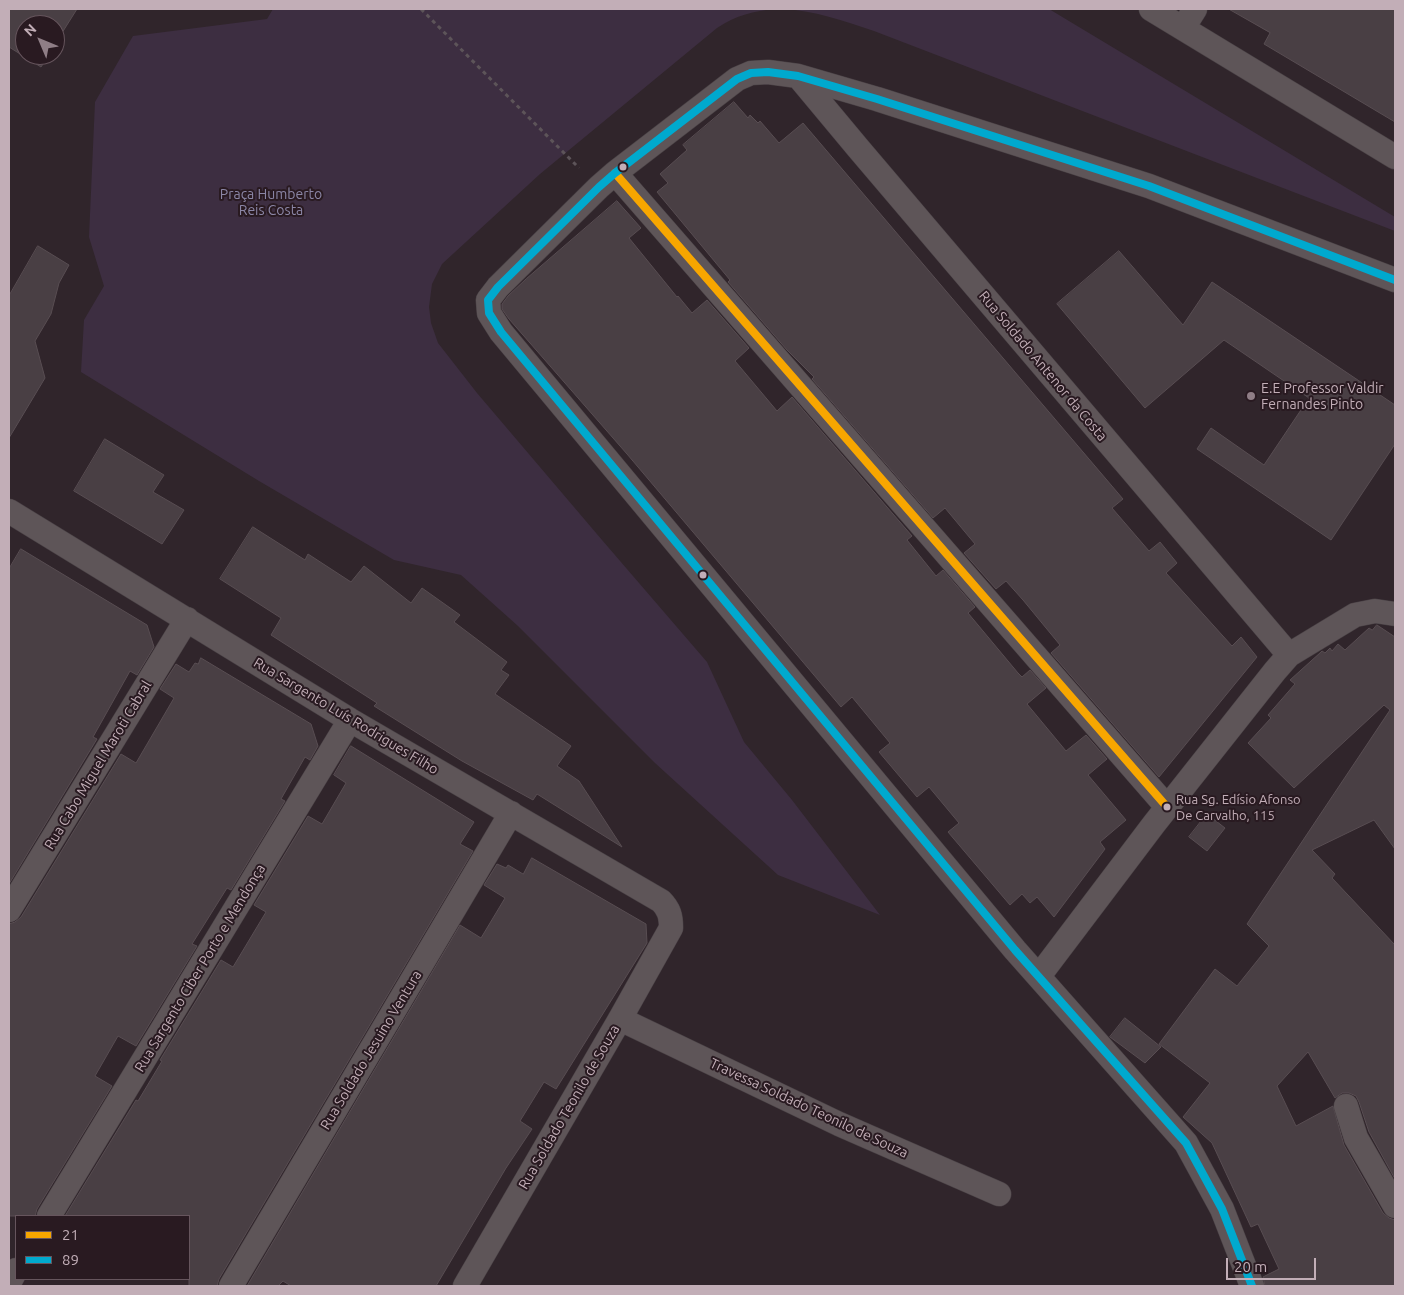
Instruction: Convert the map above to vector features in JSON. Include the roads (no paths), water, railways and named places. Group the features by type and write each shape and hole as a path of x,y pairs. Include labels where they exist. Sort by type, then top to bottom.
{"street":[{"path":"1151,9 1189,18 1395,157"},
{"path":"1252,1286 1222,1209 1186,1143 1009,942 502,332 489,313 488,300 498,287 607,180 737,80 751,73 768,72 798,76 878,99 1149,186 1395,280"},
{"name":"Rua Soldado Antenor da Costa","path":"798,76 1289,654"},
{"path":"607,180 1167,807"},
{"name":"Rua Sargento Luís Rodrigues Filho","path":"12,521 187,619 350,720 661,901 671,917 671,928"},
{"path":"1039,976 1167,807 1289,654 1355,615 1375,611 1395,614"},
{"name":"Rua Cabo Miguel Maroti Cabral","path":"9,910 187,619"},
{"name":"Rua Sargento Ciber Porto e Mendonça","path":"50,1215 350,720"},
{"name":"Rua Soldado Jesuino Ventura","path":"231,1286 511,813"},
{"name":"Rua Soldado Teonilo de Souza","path":"464,1286 620,1020 671,928"},
{"name":"Travessa Soldado Teonilo de Souza","path":"620,1020 840,1124 999,1194"},
{"path":"1346,1106 1356,1138 1395,1206"},
{"path":"9,1283 15,1272"}],"place":[{"name":"E.E Professor Valdir Fernandes Pinto","path":"1251,396"},
{"name":"Rua Sg. Edísio Afonso De Carvalho, 115","path":"1167,807"}],"park label":[{"name":"Praça Humberto Reis Costa","path":"271,202"}]}
